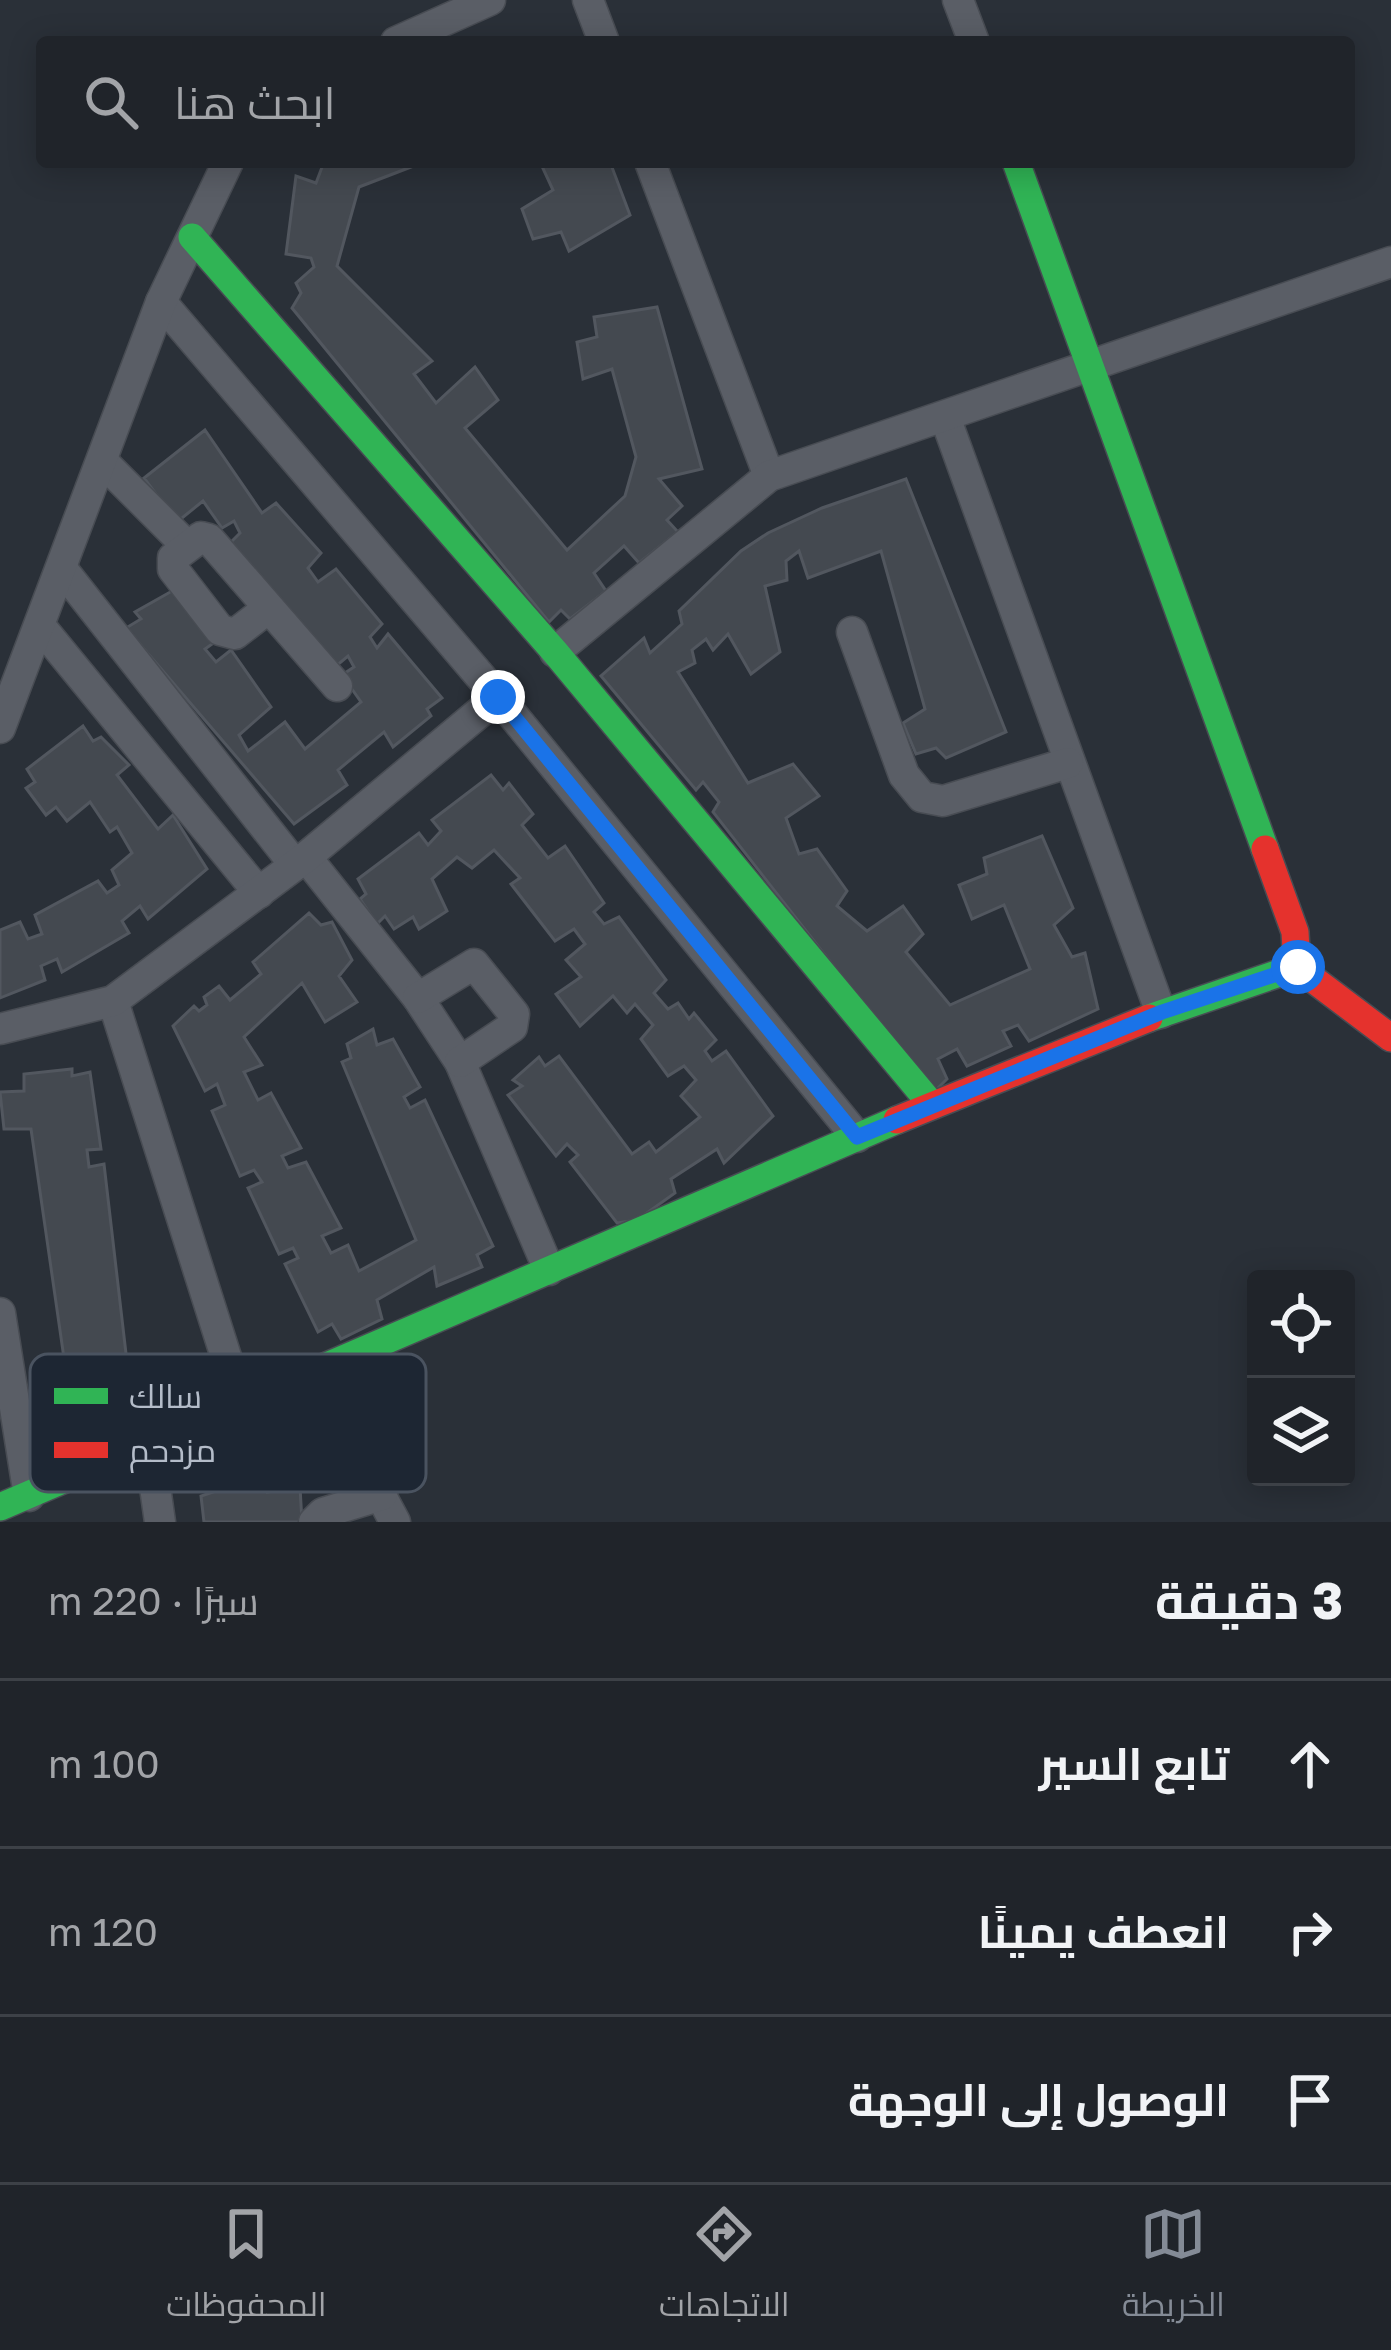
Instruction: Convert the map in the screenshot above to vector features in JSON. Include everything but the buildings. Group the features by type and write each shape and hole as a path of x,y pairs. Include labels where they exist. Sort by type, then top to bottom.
{"street":[{"path":"409,36 490,0"},
{"path":"588,0 602,36"},
{"path":"958,0 972,36"},
{"path":"0,728 161,302 225,168"},
{"path":"652,168 769,476"},
{"path":"1018,168 1294,932 1298,967 1391,1037"},
{"path":"192,237 555,652 932,1105"},
{"path":"555,652 769,476 1391,262"},
{"path":"161,302 498,697 857,1137"},
{"path":"945,417 1067,763 1162,1012"},
{"path":"102,461 187,546"},
{"path":"266,610 235,634 220,630 173,569 173,558 201,537 209,539 266,610 338,686"},
{"path":"62,569 418,998 460,1062 549,1270"},
{"path":"40,626 259,893"},
{"path":"852,632 904,775 922,797 943,801 1067,763"},
{"path":"0,1029 112,1001 301,861 498,697"},
{"path":"418,998 474,964 514,1014 512,1027 460,1062"},
{"path":"352,1354 932,1105 1162,1012 1298,967"},
{"path":"112,1001 225,1354"},
{"path":"0,1313 15,1501"},
{"path":"155,1492 160,1522"},
{"path":"314,1522 323,1513 388,1508"}],"traffic: fast":[{"path":"1018,168 1265,849"},
{"path":"192,237 555,652 932,1105"},
{"path":"1149,1018 1297,967"},
{"path":"355,1354 897,1120"},
{"path":"0,1507 35,1492"}],"traffic: jam":[{"path":"1265,849 1295,932 1297,967 1391,1038"},
{"path":"897,1120 1149,1018"}],"route":[{"path":"498,697 857,1137 1162,1012 1298,967"}]}
